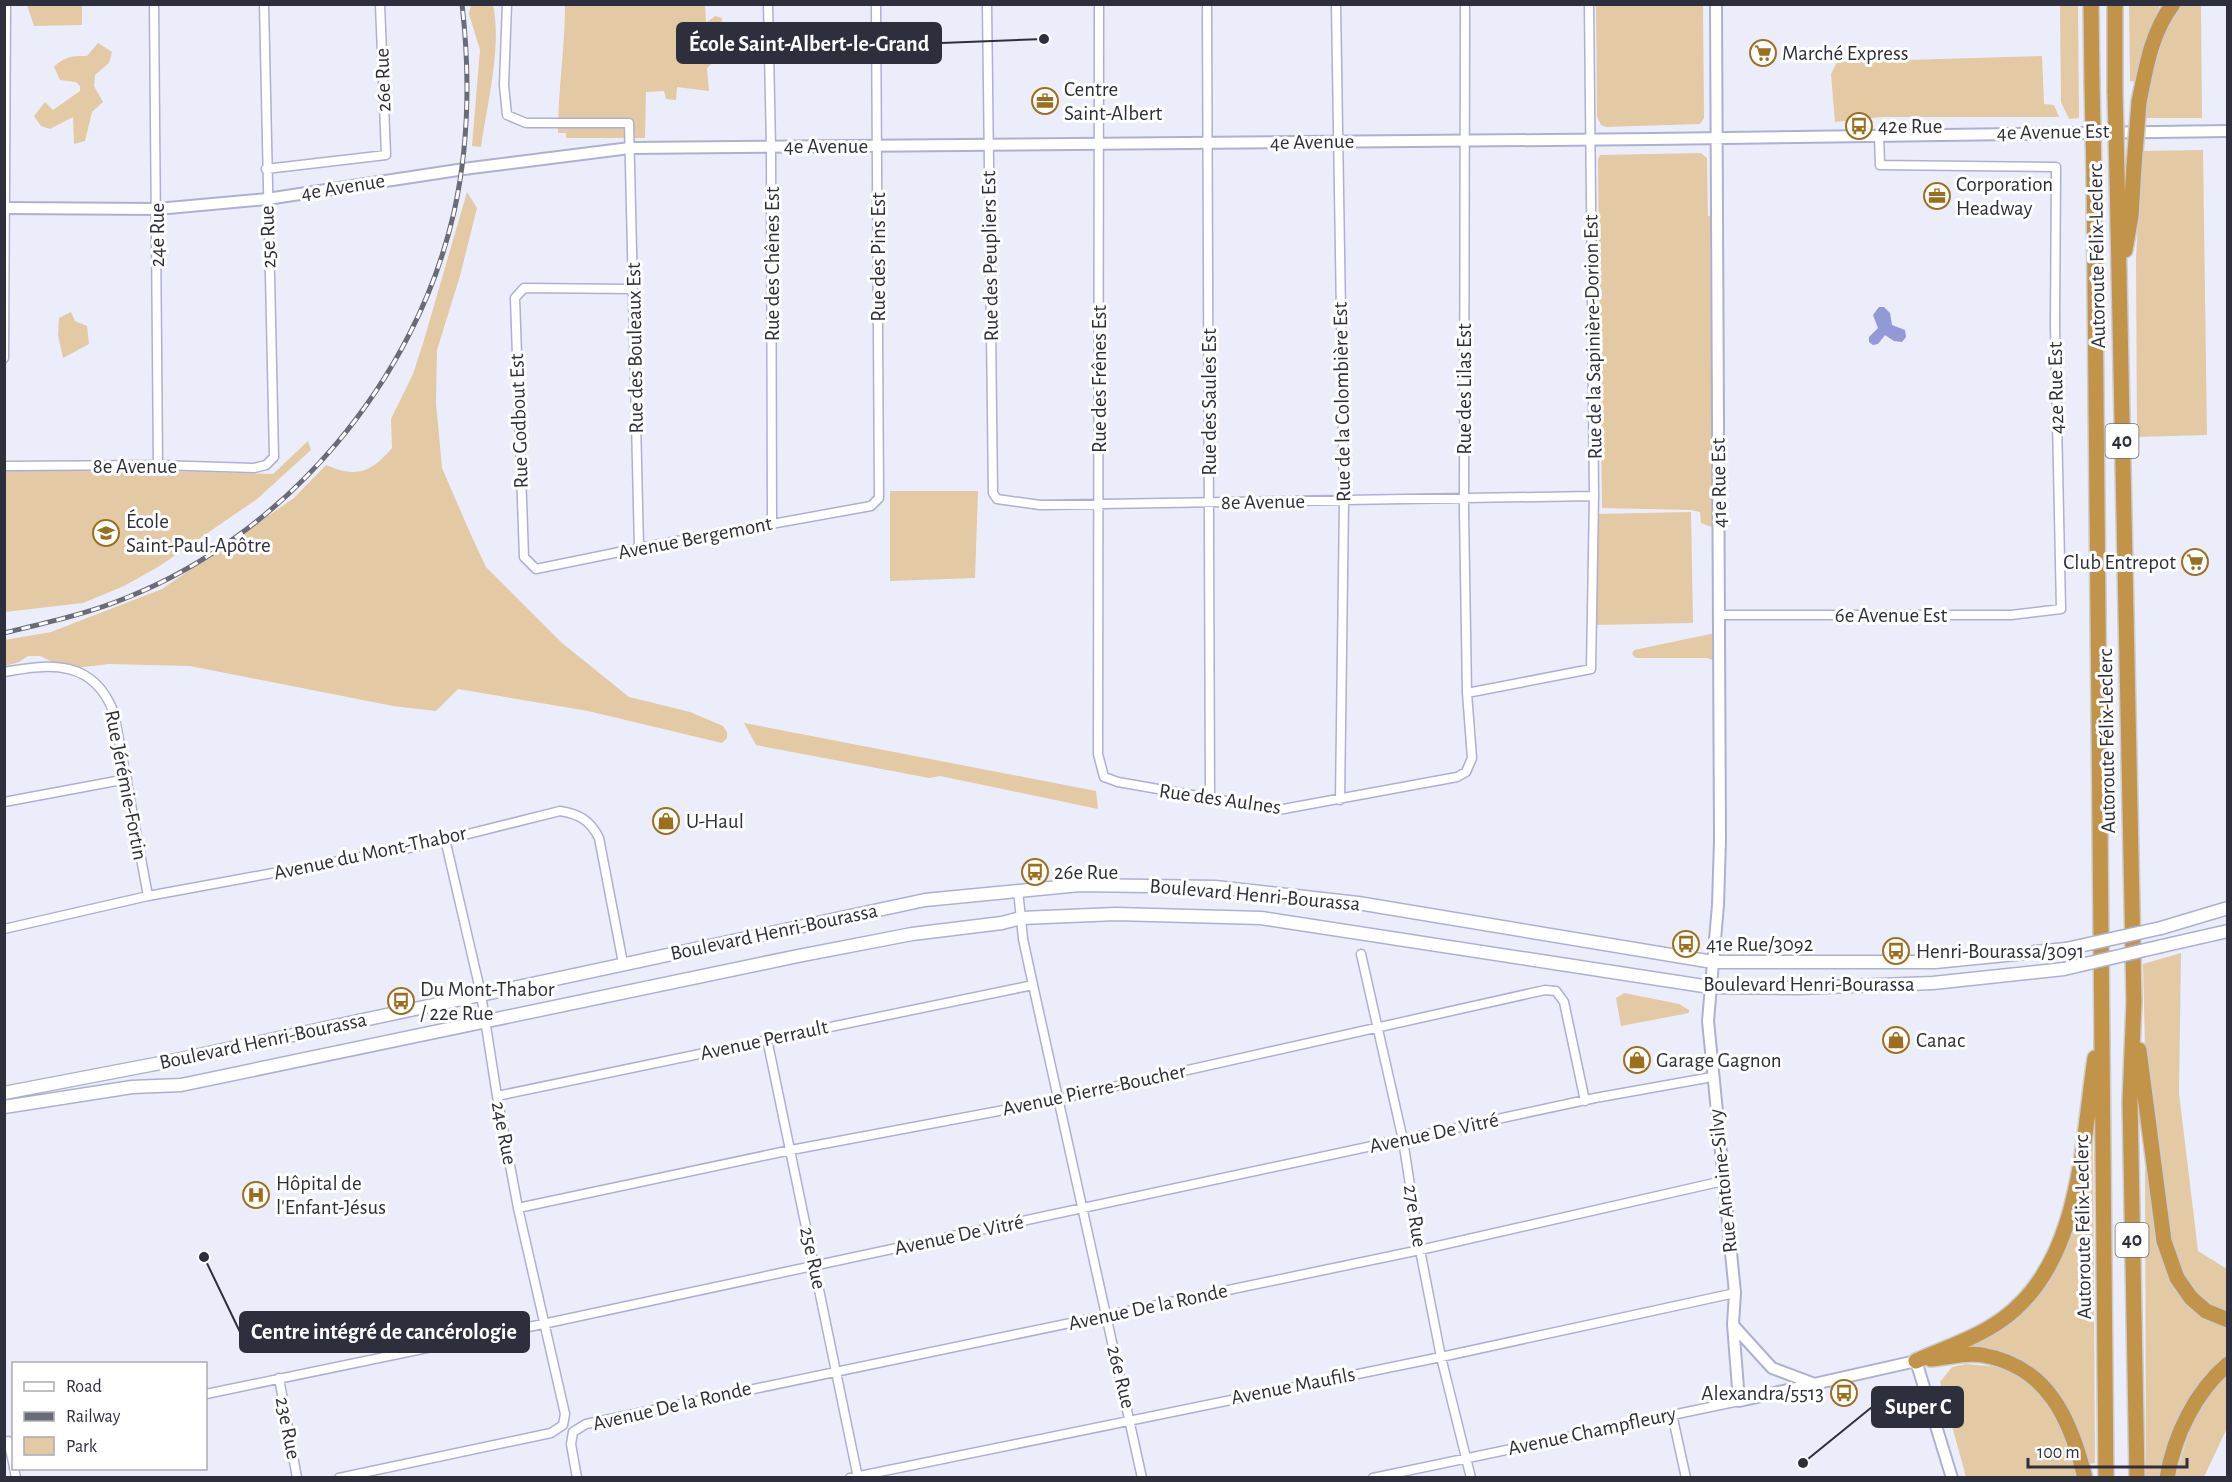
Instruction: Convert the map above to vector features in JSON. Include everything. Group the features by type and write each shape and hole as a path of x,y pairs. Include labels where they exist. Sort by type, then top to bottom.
{"highway":[{"name":"Autoroute Félix-Leclerc","path":"2091,4 2106,1478"},
{"name":"Autoroute Félix-Leclerc","path":"2115,4 2116,175 2134,1002 2130,1101 2138,1478"},
{"path":"2119,282 2131,216 2139,102 2148,54 2165,15 2173,4"},
{"path":"2134,1002 2163,1241 2177,1278 2191,1299 2206,1311 2228,1320"},
{"path":"1916,1361 1973,1336 2002,1320 2020,1306 2053,1258 2065,1232 2073,1200 2102,1013"},
{"path":"1916,1361 1980,1354 2007,1362 2032,1377 2053,1396 2069,1422 2085,1478"},
{"path":"2167,1478 2182,1426 2201,1394 2228,1364"}],"main road":[{"name":"Boulevard Henri-Bourassa","path":"4,1093 176,1060 926,900 1018,890 1113,884 1270,891 1358,903 1713,962 1935,962 2066,949 2161,928 2228,908"},
{"name":"Boulevard Henri-Bourassa","path":"4,1107 132,1087 181,1085 798,956 912,934 1022,918 1126,914 1261,918 1710,987 1798,988 1933,983 2064,969 2228,931"}],"street":[{"path":"4,358 6,4"},
{"name":"24e Rue","path":"154,4 158,465"},
{"name":"25e Rue","path":"264,4 274,445 274,457 266,465"},
{"name":"26e Rue","path":"380,4 386,155"},
{"name":"Rue des Bouleaux Est","path":"507,4 504,86 507,115 526,123 629,123 639,548"},
{"name":"Rue des Chênes Est","path":"768,4 771,147 772,523"},
{"name":"Rue des Pins Est","path":"871,506 879,498 876,4"},
{"name":"Rue des Peupliers Est","path":"987,4 993,493 1004,502"},
{"name":"Rue des Frênes Est","path":"1098,754 1099,4"},
{"name":"Rue des Saules Est","path":"1207,4 1210,800"},
{"name":"Rue de la Colombière Est","path":"1336,4 1344,501 1340,800"},
{"name":"Rue des Lilas Est","path":"1465,4 1464,499 1467,693 1473,758 1466,772"},
{"name":"Rue de la Sapinière-Dorion Est","path":"1467,693 1591,669 1594,496 1589,4"},
{"name":"41e Rue Est","path":"1713,962 1720,840 1716,4"},
{"name":"4e Avenue Est","path":"1652,139 2228,131"},
{"name":"4e Avenue Est","path":"1879,135 1880,165 2056,167"},
{"name":"4e Avenue","path":"6,208 157,209 267,199 478,167 630,148 1652,139"},
{"name":"4e Avenue","path":"266,169 386,155"},
{"name":"42e Rue Est","path":"2056,167 2055,325 2061,609"},
{"name":"Rue Godbout Est","path":"524,557 515,298 524,288 633,289"},
{"name":"8e Avenue","path":"4,466 158,465 254,468 266,465"},
{"name":"8e Avenue","path":"1004,502 1040,506 1594,496"},
{"name":"Avenue Bergemont","path":"524,557 536,569 871,506"},
{"name":"6e Avenue Est","path":"1720,615 2012,615 2061,609"},
{"name":"Rue Jérémie-Fortin","path":"4,672 43,665 82,672 93,679 108,696 114,713 148,896"},
{"name":"Rue des Aulnes","path":"1098,754 1104,777 1120,783 1278,810 1457,777 1466,772"},
{"path":"4,802 126,779"},
{"name":"Avenue du Mont-Thabor","path":"4,929 148,896 420,846 560,811 583,817 593,827 599,838 623,963"},
{"name":"24e Rue","path":"445,839 481,994 518,1208 565,1414 563,1425"},
{"name":"26e Rue","path":"1018,890 1033,985 1131,1419 1142,1478"},
{"name":"27e Rue","path":"1361,954 1403,1140 1420,1250 1441,1356 1471,1478"},
{"name":"Rue Antoine-Silvy","path":"1713,962 1708,1021 1735,1293 1733,1324 1740,1401"},
{"name":"Avenue Perrault","path":"497,1096 1033,985"},
{"name":"Avenue Pierre-Boucher","path":"518,1208 791,1150 1058,1099 1545,990 1556,991 1564,1002 1585,1101"},
{"name":"25e Rue","path":"767,1039 813,1266 837,1370 855,1477"},
{"name":"Avenue De Vitré","path":"207,1394 1585,1101 1712,1077"},
{"name":"Avenue De la Ronde","path":"577,1478 571,1444 573,1432 586,1424 1420,1250 1723,1181"},
{"name":"Avenue Maufils","path":"855,1477 1735,1293"},
{"path":"1733,1324 1772,1368 1812,1383"},
{"path":"1916,1361 1952,1478"},
{"name":"Avenue Champfleury","path":"1373,1478 1740,1401 1916,1361"},
{"name":"23e Rue","path":"279,1378 297,1478"},
{"path":"1672,1414 1686,1478"},
{"name":"Avenue De la Ronde","path":"339,1478 551,1432 563,1425"},
{"path":"9,1441 12,1457"}],"green space":[{"path":"27,5 82,5 82,25 34,26"},
{"path":"471,5 493,5 495,21 493,76 481,147 472,146 480,50 469,14"},
{"path":"565,5 705,5 706,23 715,16 722,18 719,57 707,68 709,91 677,87 676,100 666,99 664,91 646,92 645,138 566,138 566,133 558,133"},
{"path":"1596,5 1703,5 1704,118 1700,124 1606,127 1601,125 1597,116"},
{"path":"2060,5 2078,5 2079,118 2069,119 2061,102"},
{"path":"2129,5 2160,5 2149,34 2137,82 2130,81"},
{"path":"2178,5 2201,5 2202,118 2144,118 2156,54"},
{"path":"98,43 112,52 109,63 95,75 94,86 103,102 92,112 85,141 74,144 73,117 50,129 41,126 34,116 45,102 53,110 80,91 80,86 76,82 60,80 54,67 69,57 87,56"},
{"path":"2042,56 2044,104 2054,105 2059,117 1882,117 1835,122 1831,74 1837,62"},
{"path":"2203,150 2207,435 2137,437 2136,260 2141,151"},
{"path":"1701,153 1707,158 1708,216 1710,216 1714,528 1701,523 1700,512 1691,510 1602,508 1598,159 1600,155"},
{"path":"467,192 477,208 460,276 437,350 436,403 442,468 486,567 562,643 629,697 690,712 723,726 727,732 727,738 722,743 588,711 458,689 436,711 393,706 190,666 109,664 67,669 40,656 28,656 19,662 5,666 5,640 51,632 162,589 294,498 326,465 346,471 362,471 377,463 392,448 391,419 413,374"},
{"path":"71,312 75,321 87,326 89,344 63,358 58,335 59,318"},
{"name":"École Saint-Paul-Apôtre","path":"308,441 311,450 257,499 158,567 124,586 83,603 5,612 5,466 273,474"},
{"path":"890,491 978,491 975,578 890,581"},
{"path":"1691,512 1693,623 1592,625 1594,514"},
{"path":"1715,633 1715,661 1707,658 1636,658 1632,654 1634,650"},
{"path":"744,723 1096,791 1098,809 940,776 929,778 756,745"},
{"path":"2181,953 2179,1093 2198,1251 2227,1269 2227,1316 2196,1297 2172,1257 2146,1085 2143,964"},
{"path":"1624,993 1679,1004 1689,1010 1689,1013 1621,1026 1616,998"},
{"path":"2086,1135 2093,1135 2095,1463 2089,1464 2029,1369 1950,1354 2049,1278"},
{"path":"2150,1168 2169,1273 2227,1327 2227,1357 2162,1477 2146,1477 2145,1169"},
{"path":"1966,1364 2000,1367 2019,1375 2053,1403 2082,1477 1966,1477 1940,1382 1952,1367"},
{"path":"2227,1373 2227,1428 2204,1477 2176,1478 2194,1421"}],"water":[{"path":"1879,307 1884,307 1890,313 1892,325 1905,330 1906,337 1902,342 1894,341 1885,335 1878,344 1873,345 1869,342 1869,337 1878,328 1873,315"}],"railway":[{"path":"4,633 111,604 185,570 240,534 291,492 336,444 376,391 409,334 436,274 454,212 463,161 467,108 462,4"}],"place":[{"name":"École Saint-Albert-le-Grand","path":"1044,39"},
{"name":"Marché Express","path":"1763,53"},
{"name":"Centre Saint-Albert","path":"1045,101"},
{"name":"42e Rue","path":"1859,126"},
{"name":"Corporation Headway","path":"1937,196"},
{"name":"École Saint-Paul-Apôtre","path":"106,533"},
{"name":"Club Entrepot","path":"2195,562"},
{"name":"U-Haul","path":"666,821"},
{"name":"26e Rue","path":"1035,872"},
{"name":"41e Rue/3092","path":"1686,944"},
{"name":"Henri-Bourassa/3091","path":"1896,951"},
{"name":"Du Mont-Thabor / 22e Rue","path":"401,1001"},
{"name":"Canac","path":"1896,1040"},
{"name":"Garage Gagnon","path":"1637,1060"},
{"name":"Hôpital de l'Enfant-Jésus","path":"256,1195"},
{"name":"Centre intégré de cancérologie","path":"204,1257"},
{"name":"Alexandra/5513","path":"1844,1393"},
{"name":"Super C","path":"1803,1463"}]}
